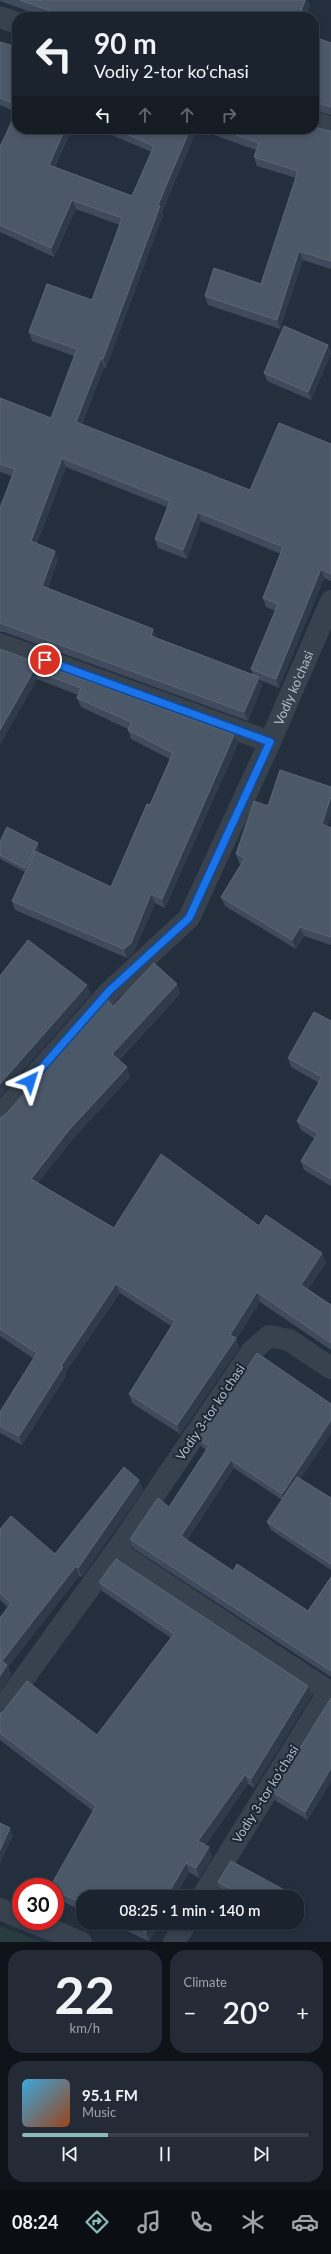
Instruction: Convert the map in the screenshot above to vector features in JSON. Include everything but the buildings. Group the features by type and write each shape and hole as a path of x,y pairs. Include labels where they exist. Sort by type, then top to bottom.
{"street":[{"path":"0,17 12,21"},
{"path":"319,124 331,128"},
{"name":"Vodiy ko'chasi","path":"0,1115 110,990 189,918 270,742 331,601"},
{"path":"0,644 270,742"},
{"name":"Vodiy 3-tor koʼchasi","path":"0,1711 116,1551 252,1351 269,1336 289,1340 331,1368"},
{"name":"Vodiy 3-tor koʼchasi","path":"116,1551 330,1692 206,1890"},
{"path":"0,1909 12,1914"},
{"path":"52,1930 82,1942"},
{"path":"174,1942 182,1930"}],"green space":[{"path":"0,1926 43,1942 0,1942"}],"route":[{"path":"30,1081 110,990 189,918 270,742 45,660"}]}
